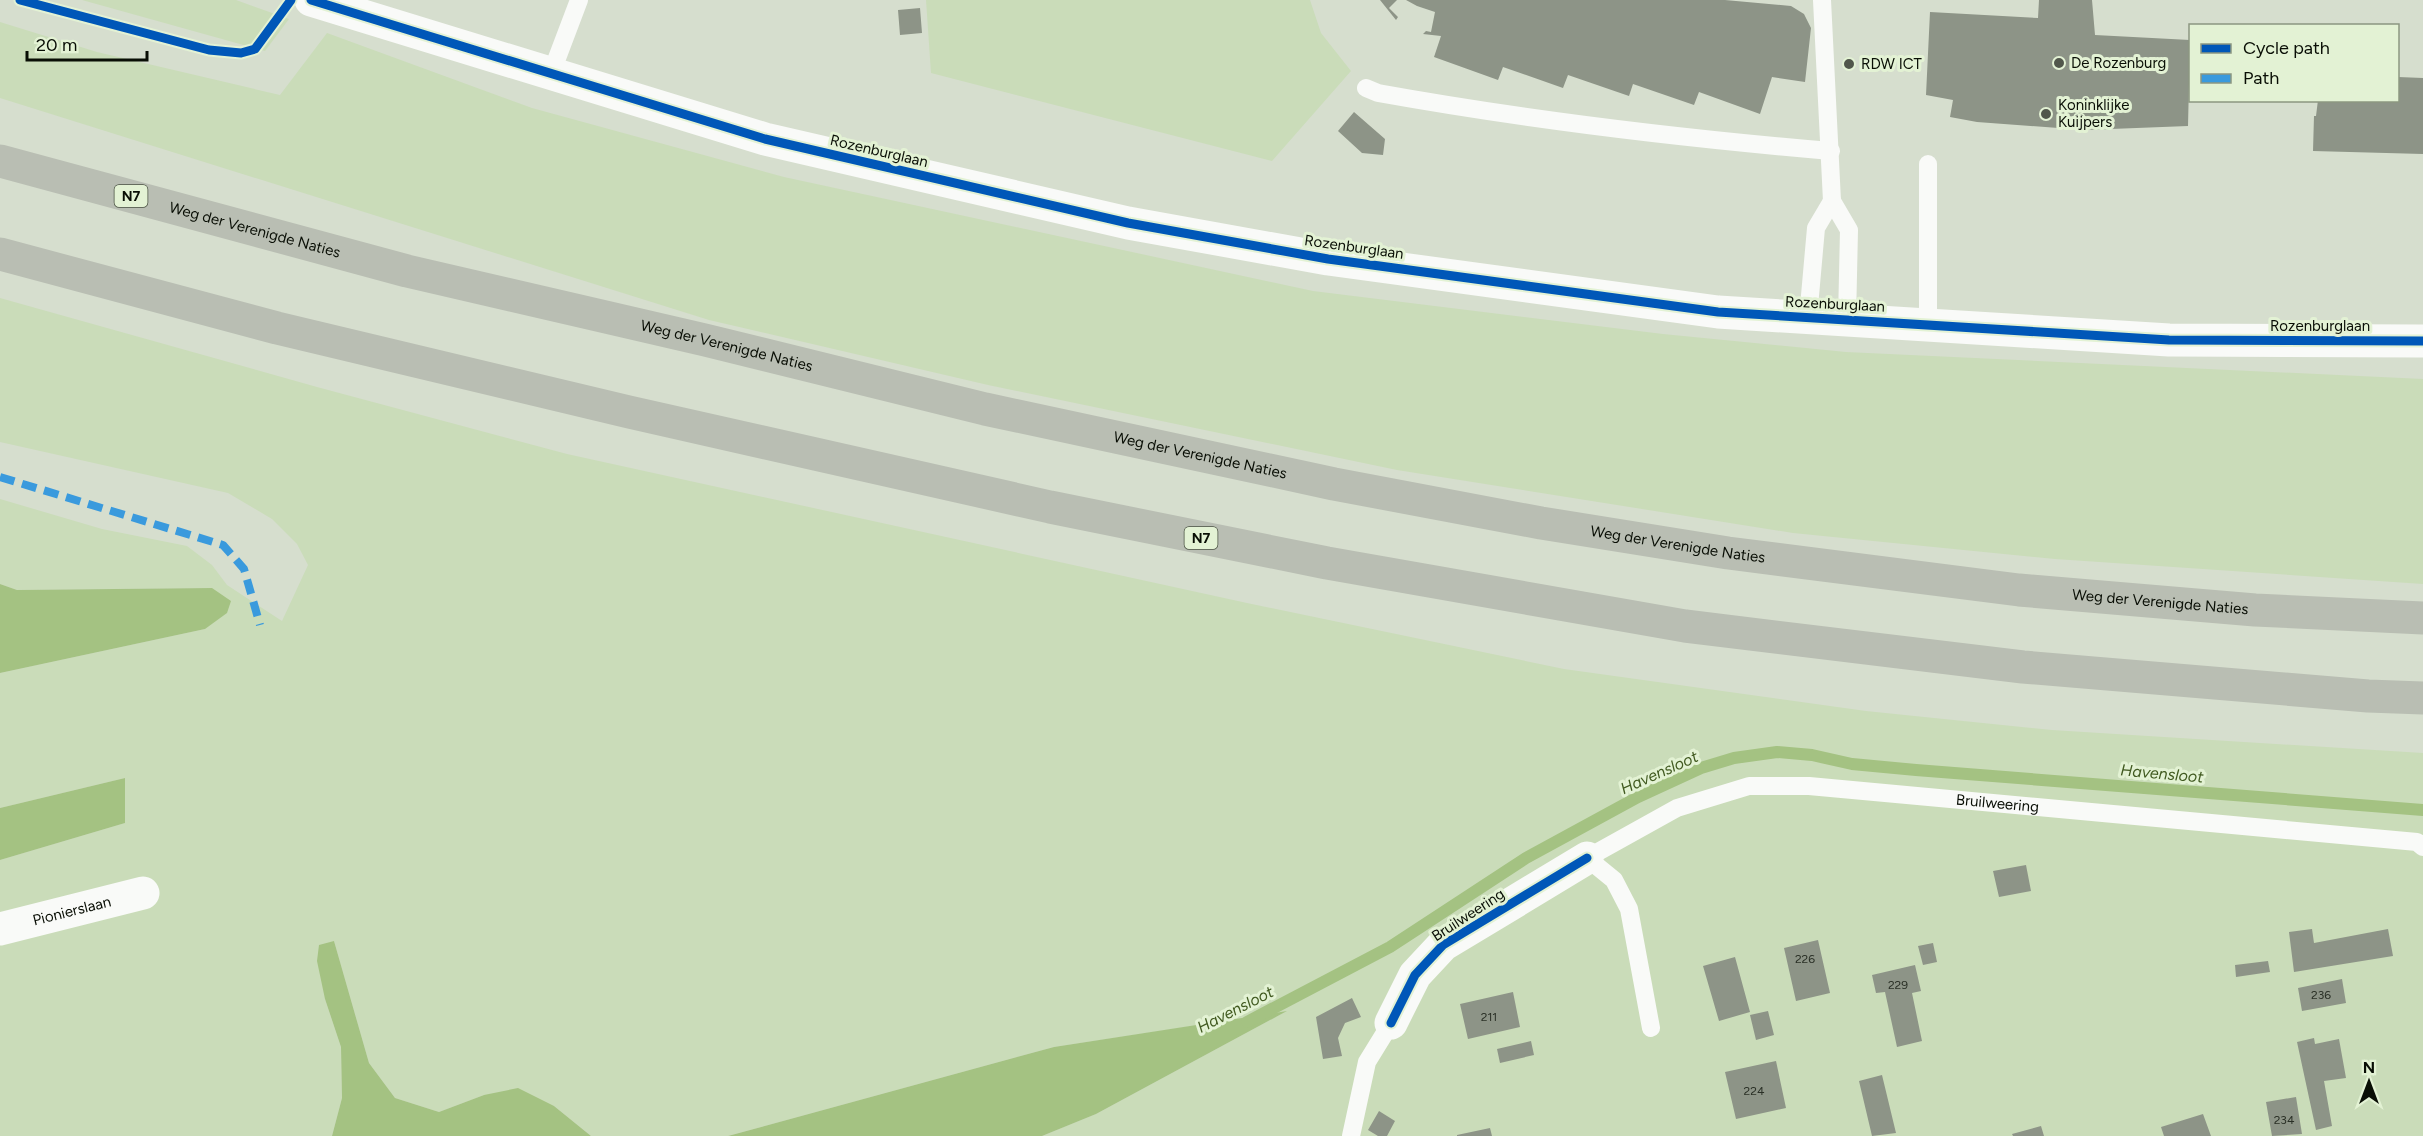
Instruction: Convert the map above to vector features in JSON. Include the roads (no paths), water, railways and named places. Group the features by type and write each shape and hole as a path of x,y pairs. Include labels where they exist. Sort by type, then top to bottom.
{"highway":[{"name":"Weg der Verenigde Naties","path":"0,161 407,271 705,340 985,409 1334,483 1530,521 1728,553 2019,590 2255,610 2423,618"},
{"name":"N7","path":"0,254 278,328 641,414 1050,507 1327,563 1685,626 2023,666 2368,696 2423,698"}],"street":[{"name":"Rozenburglaan","path":"311,0 765,140 1128,223 1352,262 1718,312 2169,340 2423,341"},
{"name":"Bruilweering","path":"1391,1023 1415,975 1443,945 1587,858"},
{"name":"Pionierslaan","path":"0,928 143,893"}],"lane":[{"path":"551,74 579,0"},
{"path":"1822,0 1832,201 1849,230 1847,320"},
{"path":"1366,88 1378,93 1490,113 1691,139 1831,151"},
{"path":"1928,164 1928,325"},
{"path":"1808,318 1816,228 1832,201"},
{"name":"Bruilweering","path":"1587,858 1677,808 1749,786 1821,787 2417,842 2423,847"},
{"path":"1587,858 1614,880 1629,909 1651,1028"},
{"name":"Bruilweering","path":"1351,1136 1367,1062 1391,1023"}],"waterway":[{"name":"Havensloot","path":"1247,1022 1390,947 1526,858 1638,797 1701,768 1734,758 1777,752 1812,755 1852,764 1916,770 2423,810"}],"place":[{"name":"De Rozenburg","path":"2059,63"},
{"name":"RDW ICT","path":"1849,64"},
{"name":"Koninklijke Kuijpers","path":"2046,114"}]}
